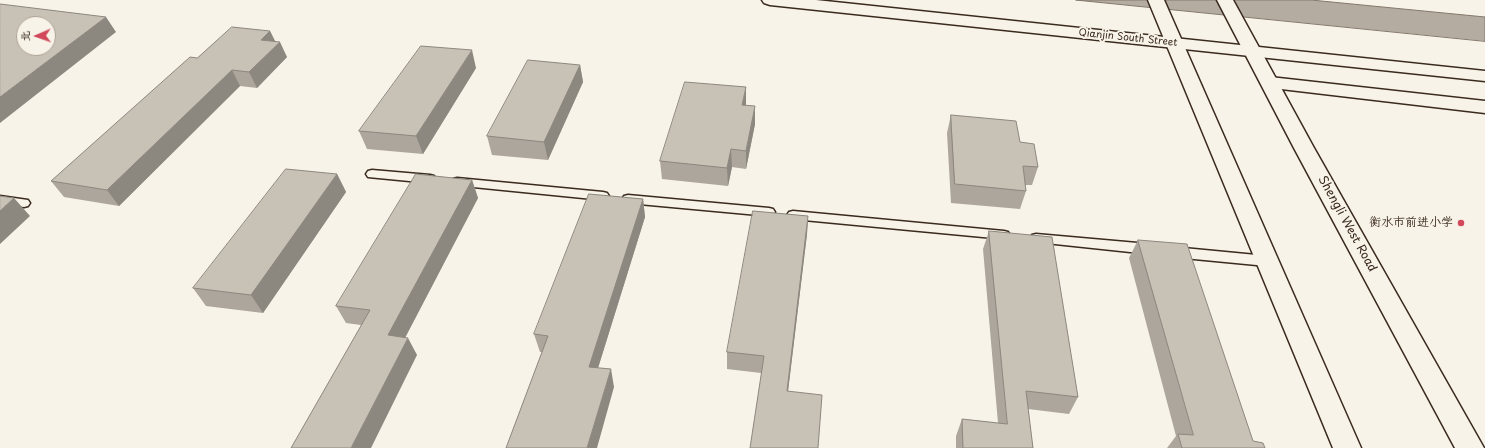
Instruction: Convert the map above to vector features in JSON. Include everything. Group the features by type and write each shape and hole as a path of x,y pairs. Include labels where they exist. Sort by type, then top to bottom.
{"main road":[{"name":"Qianjin South Street","path":"770,0 1170,34 1253,51 1485,76"},
{"path":"1156,0 1347,448"},
{"name":"Shengli West Road","path":"1225,0 1240,30 1253,51 1470,448"},
{"path":"1270,83 1485,107"}],"lane":[{"path":"372,174 1267,261"},
{"path":"0,200 24,203"}],"shaded area":[{"path":"1076,0 1311,0 1485,17 1485,41"}],"building":[{"path":"0,4 106,17 56,55 56,16 16,16 16,56 54,56 0,97"},
{"path":"232,27 270,31 261,40 280,42 249,72 232,70 107,190 51,181 190,57 197,58"},
{"path":"421,46 472,50 416,136 359,131"},
{"path":"528,60 580,65 544,142 487,136"},
{"path":"685,82 746,87 742,105 755,106 746,151 731,149 727,168 660,161"},
{"path":"951,115 1016,121 1020,142 1034,144 1038,167 1023,166 1026,191 955,184"},
{"path":"286,169 337,174 251,295 193,288"},
{"path":"416,174 472,180 388,335 408,338 351,448 291,448 370,310 336,306"},
{"path":"589,194 643,199 589,367 611,369 587,448 506,448 548,336 534,334"},
{"path":"0,196 14,198 0,211"},
{"path":"753,211 808,216 787,391 822,395 818,448 750,448 764,356 727,352"},
{"path":"989,231 1052,237 1078,397 1026,391 1033,448 963,448 962,419 1007,424"},
{"path":"1138,240 1187,244 1253,441 1263,443 1265,448 1182,448 1178,434 1193,435"}],"place":[{"name":"衡水市前进小学","path":"1461,223"}]}
